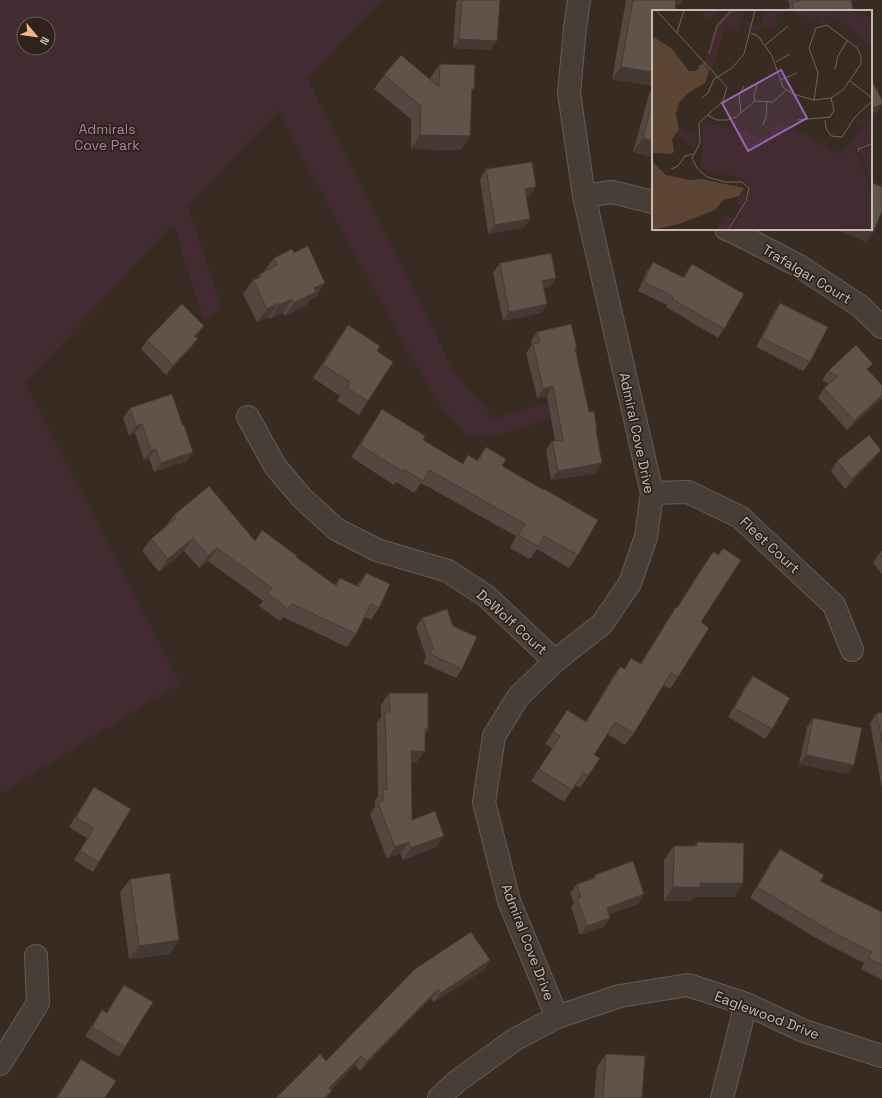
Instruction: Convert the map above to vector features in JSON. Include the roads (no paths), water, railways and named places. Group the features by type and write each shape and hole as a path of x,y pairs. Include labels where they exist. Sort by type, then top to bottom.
{"street":[{"name":"Admiral Cove Drive","path":"557,1017 509,901 484,802 494,736 518,697 555,661 602,624 630,583 646,537 652,493 584,196 569,93 579,0"},
{"path":"584,196 612,192 652,202"},
{"name":"Trafalgar Court","path":"728,230 799,266 860,306 882,327"},
{"name":"DeWolf Court","path":"248,417 275,466 302,498 336,529 377,550 448,571 486,596 555,661"},
{"name":"Fleet Court","path":"652,493 688,492 740,517 834,605 852,650"},
{"path":"0,1064 38,1003 36,956"},
{"name":"Eaglewood Drive","path":"439,1098 456,1082 514,1040 557,1017 620,996 688,985 746,1004 804,1031 882,1056"},
{"path":"722,1098 746,1004"}],"park label":[{"name":"Admirals Cove Park","path":"107,138"}]}
